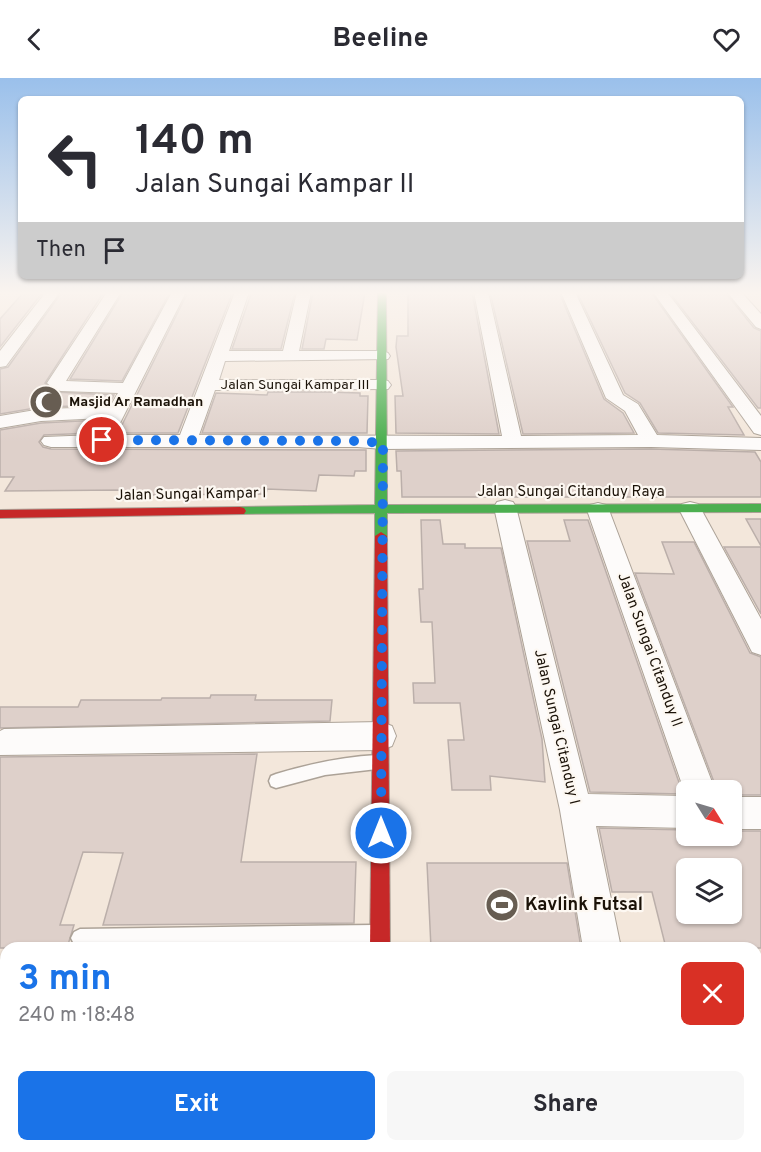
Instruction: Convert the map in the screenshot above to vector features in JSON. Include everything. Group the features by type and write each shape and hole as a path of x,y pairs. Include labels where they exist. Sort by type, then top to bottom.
{"street":[{"path":"0,362 15,342"},
{"path":"82,342 56,383 62,386 129,388"},
{"path":"102,440 153,342"},
{"path":"188,441 224,342"},
{"path":"290,356 293,342"},
{"path":"380,941 382,342"},
{"path":"492,342 513,442"},
{"path":"590,342 615,398 632,408 651,441"},
{"path":"697,342 761,429"},
{"name":"Jalan Sungai Kampar III","path":"219,356 382,356"},
{"name":"Jalan Sungai Kampar III","path":"208,385 382,386"},
{"path":"0,422 41,415 116,412"},
{"path":"51,441 383,443 651,441 761,444"},
{"name":"Jalan Sungai Citanduy I","path":"505,507 576,810 601,942"},
{"name":"Jalan Sungai Citanduy Raya","path":"382,509 761,508"},
{"name":"Jalan Sungai Kampar I","path":"0,514 382,509"},
{"path":"690,509 761,644"},
{"name":"Jalan Sungai Citanduy II","path":"598,510 695,780"},
{"path":"4,743 381,749"},
{"path":"576,810 676,812"},
{"path":"742,813 761,813"}],"lane":[{"path":"276,781 316,769 354,763 381,749"},
{"path":"80,938 380,941"}],"building":[{"path":"26,342 72,342 45,383 55,392 114,395 109,405 41,407 0,414 0,369 8,367"},
{"path":"92,342 143,342 122,381 70,379"},
{"path":"163,342 213,342 178,433 118,433"},
{"path":"234,342 283,342 281,349 232,349"},
{"path":"303,342 325,342 324,349 302,349"},
{"path":"396,342 482,342 499,434 396,433 395,396 403,396"},
{"path":"502,342 580,342 604,399 623,413 634,433 523,434"},
{"path":"601,342 687,342 733,407 728,407 744,435 658,433 640,403 625,393"},
{"path":"708,342 761,342 761,408 758,408"},
{"path":"268,392 360,393 360,396 368,396 367,433 202,433 216,393 267,395"},
{"path":"100,420 94,433 44,435 39,442 43,447 51,449 366,450 366,471 355,471 354,476 319,475 316,491 267,489 266,494 146,495 144,500 119,500 123,490 5,491 14,477 0,477 0,430 41,423"},
{"path":"651,449 755,452 761,462 761,497 402,497 401,471 397,471 396,451"},
{"path":"746,519 761,519 761,546"},
{"path":"421,520 440,520 443,544 465,544 465,548 501,548 542,739 545,782 490,776 491,790 452,790 448,740 464,740 460,703 414,703 413,683 435,683 432,622 421,622 419,589 423,589"},
{"path":"564,520 588,520 678,780 676,780 676,794 590,792 527,541 570,541"},
{"path":"662,542 694,542 750,653 761,657 761,795 742,795 742,780 713,780 635,573 674,574"},
{"path":"724,547 761,547 761,614"},
{"path":"211,695 256,695 255,700 332,700 330,721 0,728 0,707 78,707 81,700 161,700 162,698 210,698"},
{"path":"257,754 241,862 356,862 354,923 103,925 123,853 83,852 60,925 74,925 69,942 0,942 0,757"},
{"path":"599,828 676,830 676,846 742,846 742,831 761,831 761,942 664,942 652,892 612,892"},
{"name":"Kavlink Futsal","path":"427,863 567,863 580,942 431,942"}],"traffic: fast":[{"path":"381,536 382,342"},
{"path":"240,511 505,507 598,510 761,508"}],"traffic: jam":[{"path":"0,514 240,511"},
{"path":"380,942 381,536"}],"place":[{"name":"Masjid Ar Ramadhan","path":"46,402"},
{"name":"Kavlink Futsal","path":"502,905"}],"route":[{"path":"102,440 383,443 381,833"}]}
